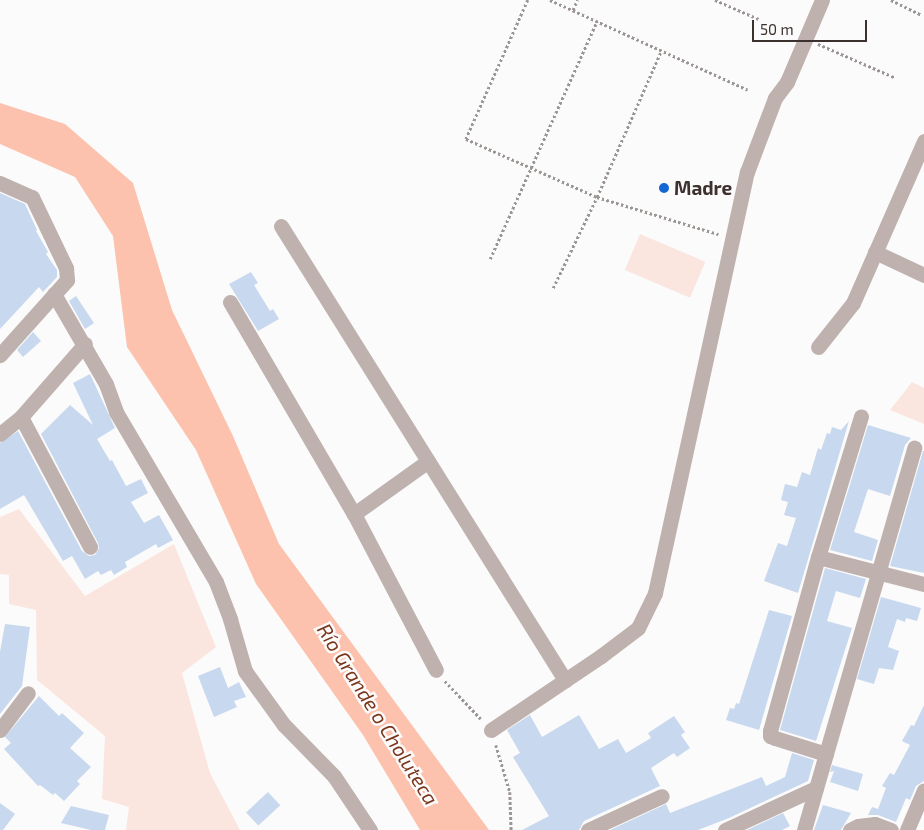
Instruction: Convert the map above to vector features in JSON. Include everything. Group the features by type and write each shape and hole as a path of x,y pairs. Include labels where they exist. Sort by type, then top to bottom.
{"street":[{"path":"491,730 602,656 638,628 655,593 732,238 751,162 775,98 787,82 822,0"},
{"path":"818,347 852,303 924,141"},
{"path":"0,182 32,197 45,220 66,268 67,280 0,355"},
{"path":"281,226 565,680"},
{"path":"875,252 924,275"},
{"path":"54,294 72,326 85,344 106,384 116,412 216,582 245,671 284,724 334,776 370,830"},
{"path":"230,302 354,514 436,670"},
{"path":"0,434 22,417 85,344"},
{"path":"826,754 770,736 770,731 818,557 861,416"},
{"path":"22,417 90,547"},
{"path":"804,830 914,448"},
{"path":"354,514 428,461"},
{"path":"818,557 924,584"},
{"path":"0,730 28,693"},
{"path":"725,830 816,788"},
{"path":"907,830 924,790"},
{"path":"588,830 616,824 662,796"},
{"path":"850,830 858,826 875,824 891,830"}],"path":[{"path":"528,0 466,139 597,197 732,238"},
{"path":"550,0 748,90"},
{"path":"572,10 577,0"},
{"path":"715,0 759,19"},
{"path":"892,0 922,15"},
{"path":"490,259 597,22"},
{"path":"805,39 894,77"},
{"path":"553,288 597,197 661,51"}],"shaded area":[{"path":"640,234 705,262 690,298 625,270"},
{"path":"912,382 924,388 924,424 890,410"},
{"path":"19,509 85,596 174,544 216,647 182,673 210,773 240,830 126,830 129,807 102,799 105,736 37,680 36,610 9,604 9,575 0,574 0,517"}],"water":[{"name":"Río Grande o Choluteca","path":"0,103 65,124 133,183 172,310 233,436 279,544 489,830 420,830 363,735 256,584 196,450 127,347 113,236 75,177 0,144"}],"building":[{"path":"0,193 25,204 36,231 48,252 46,254 57,270 57,277 43,292 39,287 0,329"},
{"path":"251,272 258,283 254,285 270,311 273,309 279,319 258,331 229,284"},
{"path":"76,296 94,323 85,329 69,301"},
{"path":"33,332 41,341 23,357 17,350"},
{"path":"90,374 115,428 97,439 110,461 112,460 126,486 141,479 148,493 131,502 144,523 159,515 173,540 158,548 156,544 125,562 127,567 114,575 111,570 101,575 98,571 85,579 72,556 63,561 24,495 0,509 0,443 18,431 82,551 89,556 95,555 99,548 98,543 41,434 70,405 93,425 73,383"},
{"path":"849,421 798,593 764,581 778,543 787,546 796,518 784,515 788,502 781,500 785,484 797,487 802,472 810,475 818,448 821,450 827,433 830,434 832,427 841,430"},
{"path":"868,425 911,438 905,445 890,496 868,489 854,532 878,540 872,561 830,550"},
{"path":"924,451 924,573 890,566"},
{"path":"825,568 866,579 860,598 836,591 827,621 852,628 816,741 780,730"},
{"path":"881,597 921,608 917,621 906,618 905,622 897,619 888,647 899,651 893,670 879,668 874,684 857,679"},
{"path":"769,610 792,616 759,730 726,720 730,708 734,709 736,703 739,704"},
{"path":"5,624 30,627 22,686 0,714 0,652"},
{"path":"220,667 228,688 239,682 246,697 234,701 237,707 214,717 198,676"},
{"path":"39,696 59,716 62,713 84,733 70,748 91,767 77,781 80,784 64,801 55,793 53,795 40,785 38,786 4,749 11,743 5,737"},
{"path":"924,705 924,781 916,786 910,800 906,798 896,822 878,815 868,815 872,807 878,809 886,788 882,786 890,773 894,775 910,745 902,741 911,725 914,726"},
{"path":"530,715 542,737 579,715 599,749 618,739 626,753 651,738 648,733 674,716 685,732 681,735 690,748 677,757 674,753 651,768 660,786 584,821 579,830 522,830 549,816 513,757 520,753 507,730"},
{"path":"792,753 814,760 808,781 729,818 698,830 610,830 666,804 670,813 762,777 766,786 785,777"},
{"path":"832,765 863,774 858,791 830,782 834,771 830,772"},
{"path":"268,792 280,805 258,826 246,812"},
{"path":"0,803 15,814 3,830 0,830"},
{"path":"823,805 851,813 841,830 814,830"},
{"path":"71,806 109,815 105,830 91,830 61,823"},
{"path":"783,813 790,826 782,830 747,830"}],"place":[{"name":"Madre","path":"664,188"}]}
